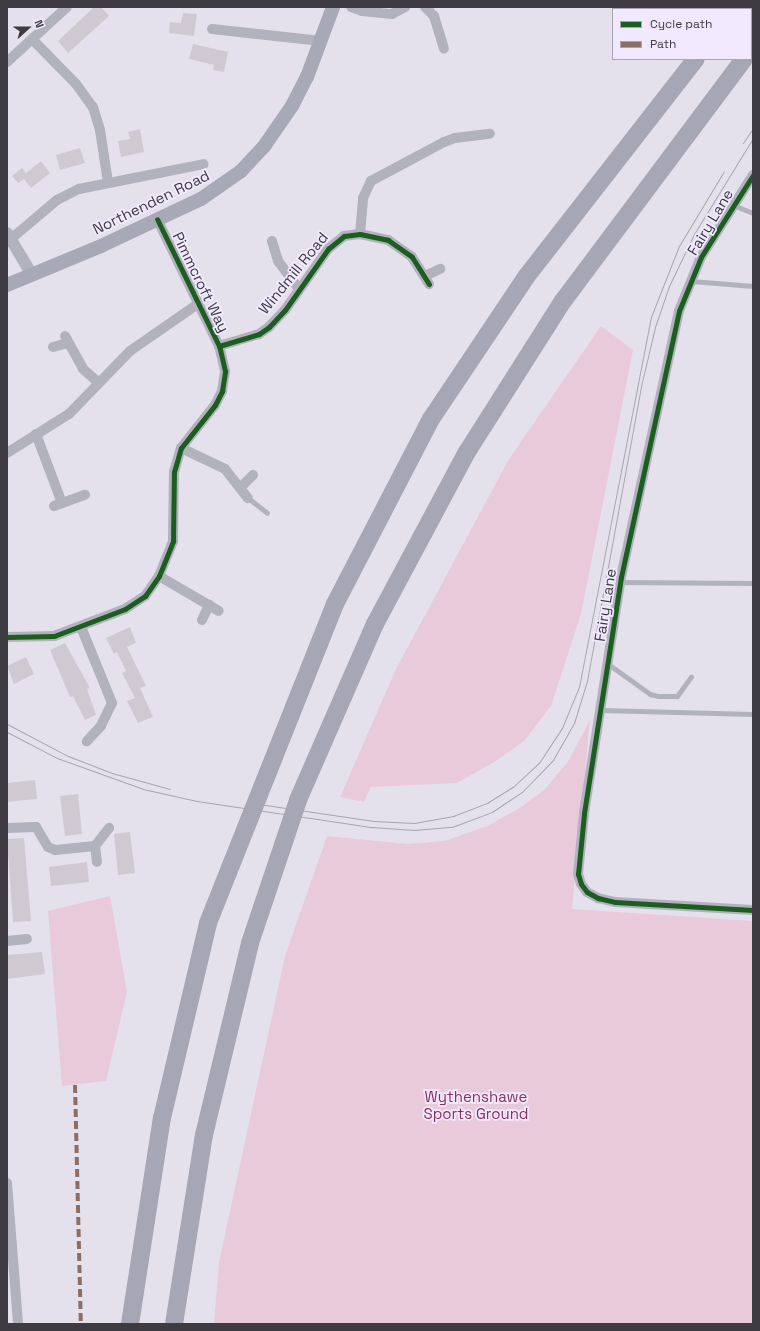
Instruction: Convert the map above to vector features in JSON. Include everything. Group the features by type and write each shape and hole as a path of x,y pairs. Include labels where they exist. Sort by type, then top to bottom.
{"highway":[{"path":"130,1324 162,1118 208,923 335,604 431,419 526,277 695,60"},
{"path":"174,1324 204,1135 250,943 298,800 375,624 467,452 563,301 743,60"}],"main road":[{"name":"Northenden Road","path":"7,285 31,273 101,246 201,199 220,188 260,150 292,106 322,41 334,7"}],"street":[{"path":"7,62 67,7"},
{"path":"351,7 362,11 392,14 405,7"},
{"path":"425,7 434,16 444,49"},
{"path":"212,29 322,41"},
{"path":"32,39 76,84 93,107 100,130 108,182"},
{"path":"360,234 363,198 372,181 444,142 455,138 490,134"},
{"name":"Northenden Road","path":"9,235 57,200 79,189 204,164"},
{"name":"Fairy Lane","path":"753,175 701,257 678,318 620,582 584,814 578,874 581,884 586,892 598,898 615,902 753,910"},
{"name":"Pimmcroft Way","path":"7,637 54,636 125,610 145,596 158,576 173,541 174,472 182,448 215,405 222,391 225,371 219,346 199,303 173,257 157,219"},
{"name":"Windmill Road","path":"219,346 259,334 269,327 285,310 336,240 360,234 375,236 401,248 412,257 427,280 440,269"},
{"path":"9,235 31,273"},
{"path":"272,240 278,261 299,289"},
{"name":"Pimmcroft Way","path":"7,453 69,414 98,382 142,341 199,303"},
{"path":"53,347 67,339 83,370 98,382"},
{"path":"36,434 58,504 85,495"},
{"path":"182,448 225,469 241,487 248,498"},
{"path":"241,487 253,475"},
{"path":"158,576 219,611"},
{"path":"202,620 209,604"},
{"path":"81,627 112,703 101,726 87,741"},
{"path":"7,828 36,827 48,847 55,850 95,846 110,828"},
{"path":"95,846 97,862"},
{"path":"7,941 27,939"},
{"path":"7,1183 18,1324"}],"lane":[{"path":"734,205 753,213"},
{"path":"691,281 753,286"},
{"path":"248,498 267,513"},
{"path":"620,582 753,583"},
{"path":"608,664 650,694 658,696 677,696 691,678"},
{"path":"600,710 753,714"}],"green space":[{"path":"601,326 633,350 581,614 551,706 524,741 496,761 457,783 371,787 364,802 340,797 396,669 509,459"},
{"name":"Wythenshawe Sports Ground","path":"590,720 572,909 753,921 753,1324 214,1324 219,1262 285,956 327,836 407,844 445,841 487,826 520,808 544,790 567,763"},
{"path":"110,896 127,992 106,1081 62,1086 48,911"}],"building":[{"path":"94,7 101,7 109,16 68,53 58,41"},
{"path":"183,13 197,14 194,36 169,33 170,22 181,23"},
{"path":"193,44 228,52 224,72 213,70 214,65 189,59"},
{"path":"140,129 144,152 121,157 118,141 130,139 128,132"},
{"path":"80,148 85,163 60,170 56,155"},
{"path":"41,161 50,173 31,188 24,179 18,183 12,176 22,168 26,173"},
{"path":"130,627 136,643 127,647 146,686 140,688 153,717 138,723 127,701 135,698 122,673 126,671 117,652 114,654 106,638"},
{"path":"65,643 90,688 87,689 96,715 85,720 73,696 70,697 50,650"},
{"path":"26,657 34,674 14,684 7,666"},
{"path":"35,780 37,799 7,802 7,783"},
{"path":"78,794 82,834 65,836 60,796"},
{"path":"130,832 135,873 118,875 114,834"},
{"path":"24,838 31,921 13,922 7,839"},
{"path":"87,862 89,882 51,886 49,867"},
{"path":"42,952 45,974 7,979 7,955"}],"tram line":[{"path":"743,143 753,128"},
{"path":"7,732 57,758 143,789 197,801 372,827 414,830 452,827 492,812 523,791 553,760 574,723 587,681 642,382 655,327 669,286 694,234 753,138"},
{"path":"252,803 374,821 414,823 453,816 487,803 514,786 539,763 562,728 579,687 651,317 679,246 724,171"},
{"path":"7,724 68,756 112,773 170,789"}],"marked path":[{"path":"75,1085 81,1324"}],"cycle path":[{"path":"753,175 701,257 679,311 621,577 584,814 578,874 581,884 587,892 598,898 615,902 753,910"},
{"path":"7,637 54,636 125,609 145,596 159,576 173,541 174,472 181,448 215,405 222,391 225,371 219,346 157,219"},
{"path":"219,346 259,334 269,327 285,310 328,249 344,236 360,234 388,240 412,257 429,284"}]}
